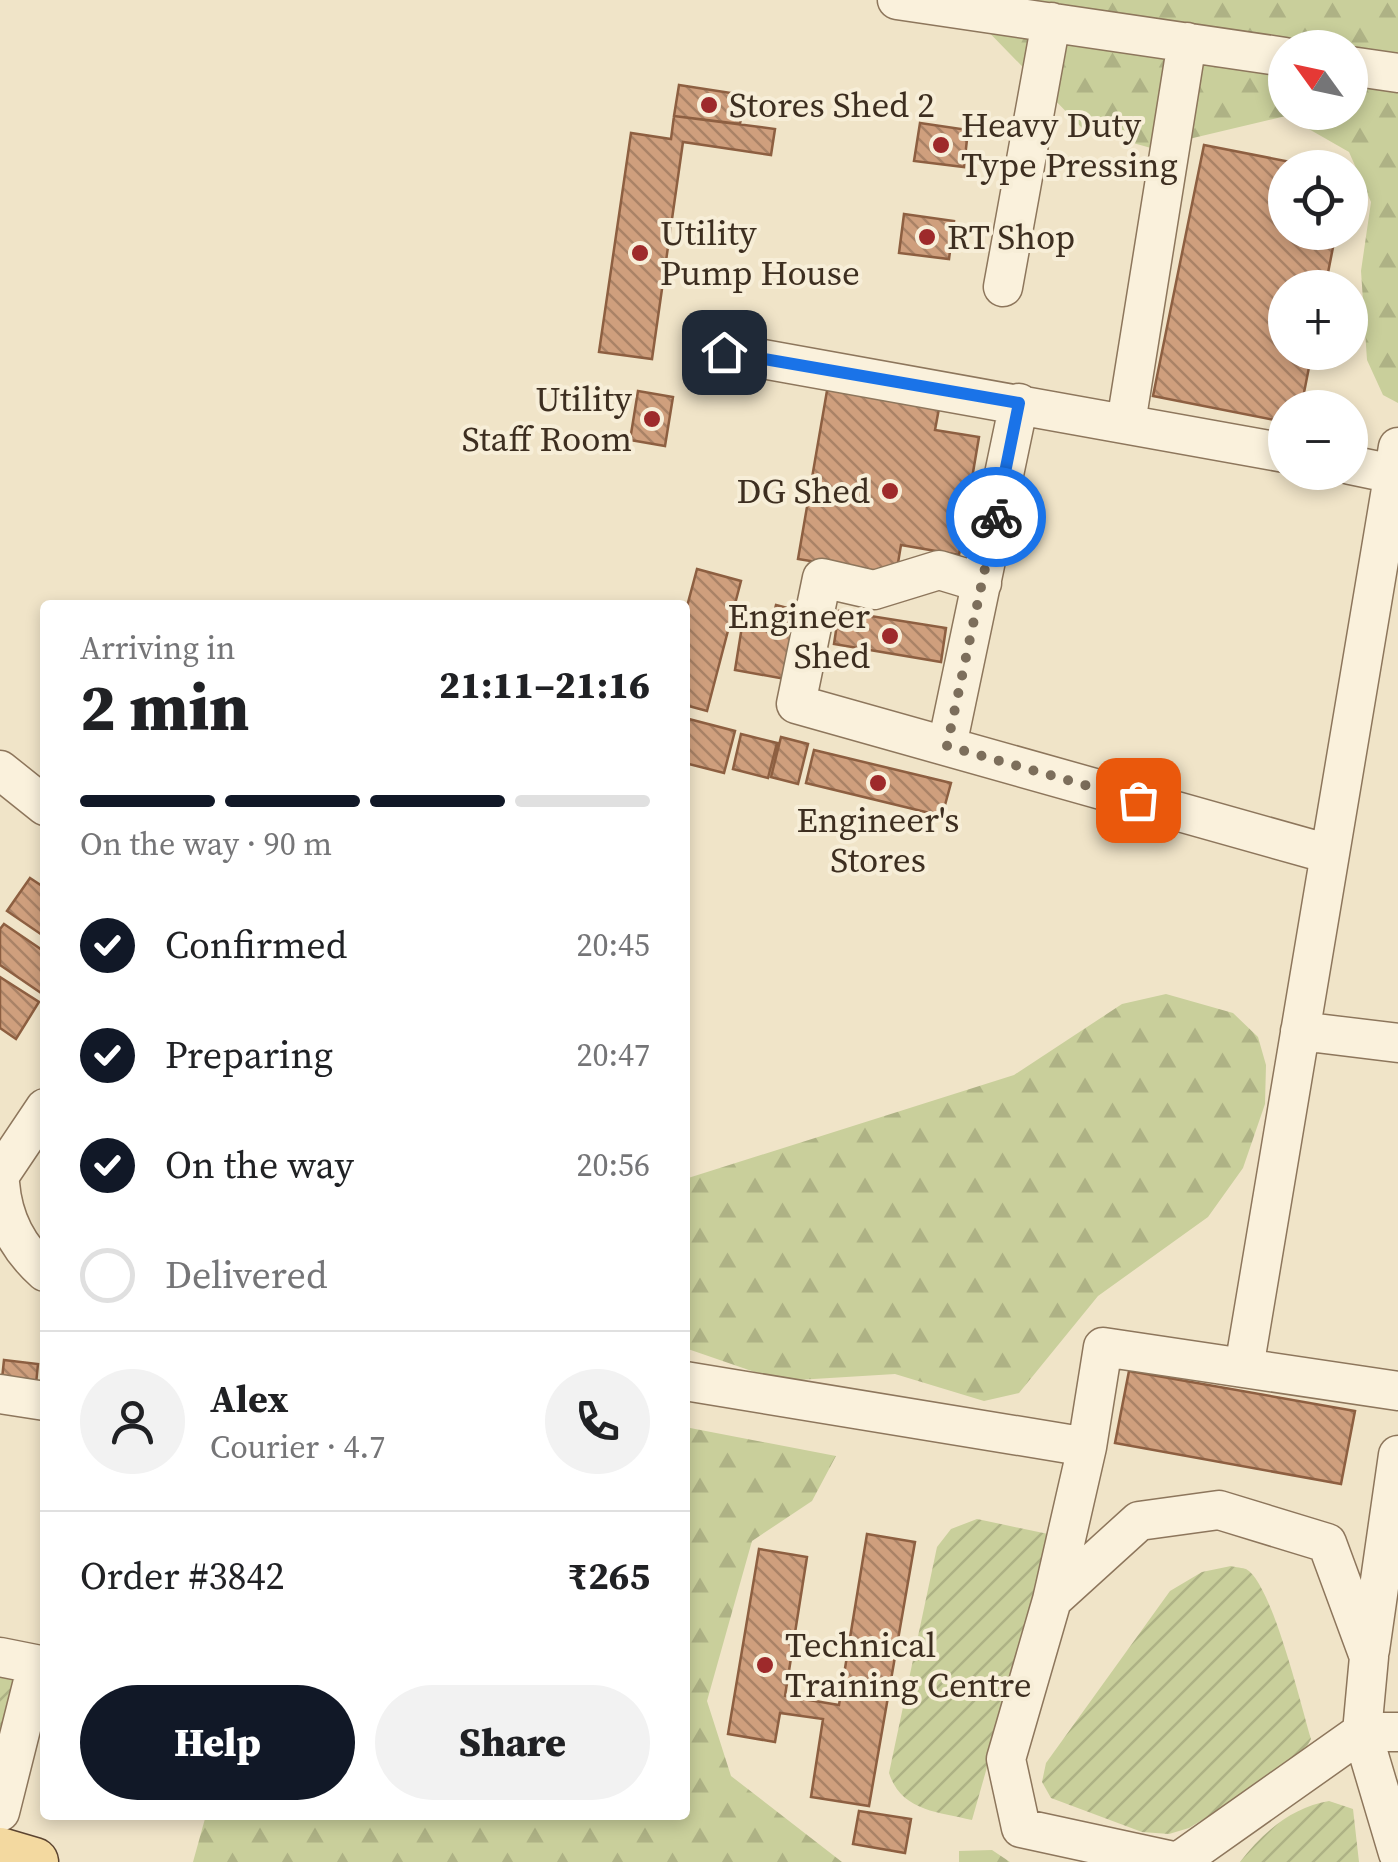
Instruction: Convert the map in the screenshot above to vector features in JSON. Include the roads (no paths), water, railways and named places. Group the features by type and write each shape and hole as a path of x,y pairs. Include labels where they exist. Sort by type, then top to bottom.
{"main road":[{"path":"0,1852 34,1862"}],"lane":[{"path":"897,0 1268,54"},
{"path":"1003,286 1051,22"},
{"path":"1126,423 1187,42"},
{"path":"1368,69 1398,73"},
{"path":"724,352 1268,450"},
{"path":"947,746 1019,403"},
{"path":"1244,1368 1396,465 1368,465"},
{"path":"982,583 939,570 874,590 822,578 796,704 1330,854"},
{"path":"0,770 40,802"},
{"path":"1300,1031 1398,1043"},
{"path":"40,1116 0,1179 7,1221 17,1241 40,1266"},
{"path":"1380,1732 1178,1862 1021,1828 1006,1758 1052,1600 1088,1448 1104,1347 1398,1390"},
{"path":"690,1382 1088,1448"},
{"path":"0,1394 40,1401"},
{"path":"1370,1657 1398,1455"},
{"path":"1052,1600 1139,1521 1220,1510 1327,1543 1370,1657 1398,1853"},
{"path":"0,1656 40,1666"},
{"path":"0,1812 19,1762 40,1670"}],"place":[{"name":"Stores Shed 2","path":"709,105"},
{"name":"Heavy Duty Type Pressing","path":"941,145"},
{"name":"RT Shop","path":"927,237"},
{"name":"Utility Pump House","path":"640,253"},
{"name":"Utility Staff Room","path":"652,419"},
{"name":"DG Shed","path":"890,491"},
{"name":"Engineer Shed","path":"890,636"},
{"name":"Engineer's Stores","path":"878,783"},
{"name":"Technical Training Centre","path":"765,1665"}]}
